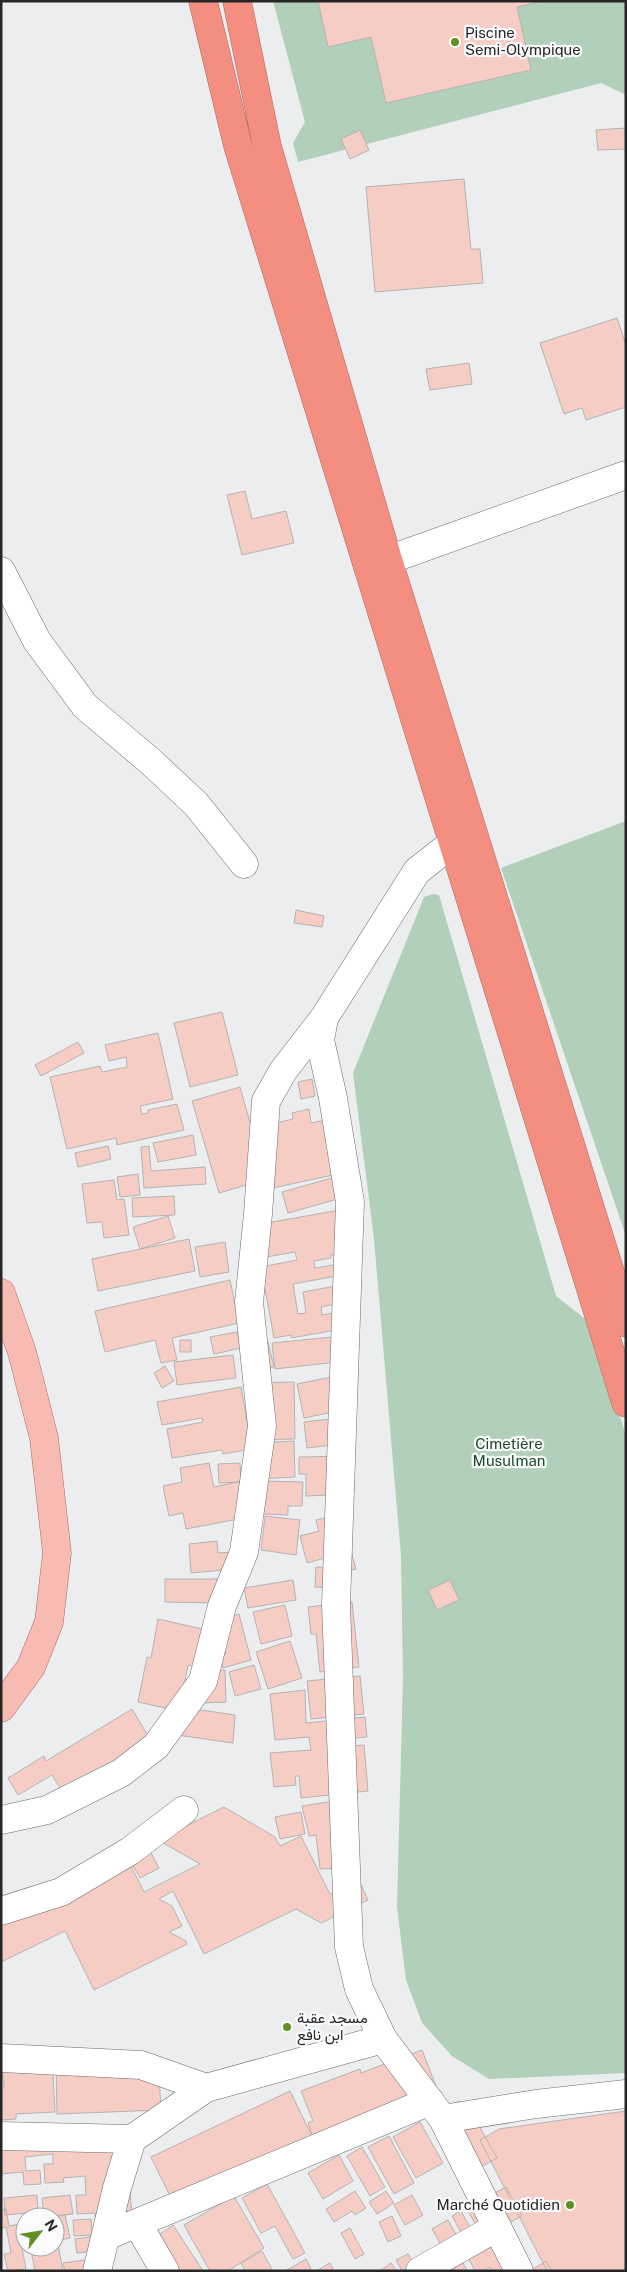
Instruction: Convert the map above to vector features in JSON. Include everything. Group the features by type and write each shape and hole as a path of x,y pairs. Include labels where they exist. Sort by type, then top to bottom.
{"highway":[{"path":"203,1 238,146 626,1403"},
{"path":"237,1 267,146 388,560 626,1323"}],"main road":[{"path":"1,1293 22,1352 44,1438 57,1553 49,1622 31,1667 1,1708"}],"street":[{"path":"388,560 626,475"},
{"path":"1,571 37,641 85,706 150,761 196,804 244,864"},
{"path":"1,1820 47,1810 121,1773 156,1746 203,1681 222,1606 244,1552 262,1426 249,1302 258,1214 266,1101 282,1072 324,1018 417,871 454,842"},
{"path":"324,1018 320,1040 333,1098 350,1202 336,1605 349,1947 359,1989 382,2039 436,2110 519,2271"},
{"path":"1,1910 62,1892 130,1851 184,1810"},
{"path":"1,2136 132,2139 206,2088 382,2039"},
{"path":"1,2058 141,2064 206,2088"},
{"path":"106,2236 436,2110 536,2104 626,2094"},
{"path":"97,2271 117,2188 132,2139"},
{"path":"137,2223 165,2271"},
{"path":"420,2271 497,2227"}],"green space":[{"name":"Piscine Semi-Olympique","path":"273,1 626,1 626,95 601,83 298,162 293,143 305,122"},
{"path":"626,821 626,1236 501,868"},
{"name":"Cimetière Musulman","path":"433,894 439,895 556,1296 593,1325 626,1436 626,2073 489,2079 452,2056 422,2023 406,1980 397,1907 403,1678 401,1556 374,1239 353,1073 424,897"}],"building":[{"path":"318,1 543,1 517,7 531,70 386,103 371,37 328,47"},
{"path":"626,128 626,149 598,150 596,130"},
{"path":"360,130 369,150 350,159 341,139"},
{"path":"464,179 471,249 480,249 483,283 375,292 366,187"},
{"path":"617,318 626,345 626,407 586,420 582,408 564,414 540,343"},
{"path":"469,363 472,384 430,390 426,369"},
{"path":"245,491 252,519 286,511 294,543 242,555 227,495"},
{"path":"296,910 324,916 322,927 294,923"},
{"path":"222,1012 238,1075 190,1087 174,1023"},
{"path":"158,1033 173,1099 140,1106 142,1114 148,1113 148,1110 177,1104 184,1130 117,1145 116,1138 67,1149 50,1077 100,1066 102,1072 127,1067 126,1057 109,1061 105,1045"},
{"path":"78,1042 84,1053 41,1076 35,1065"},
{"path":"312,1079 315,1096 301,1099 298,1082"},
{"path":"240,1087 259,1154 257,1182 219,1193 192,1101"},
{"path":"309,1109 311,1123 335,1118 347,1172 268,1189 254,1128 293,1119 292,1113"},
{"path":"193,1135 196,1155 158,1162 153,1143"},
{"path":"108,1146 111,1159 78,1167 75,1153"},
{"path":"149,1146 151,1171 205,1167 206,1184 144,1188 141,1147"},
{"path":"138,1174 140,1195 120,1197 117,1177"},
{"path":"339,1176 345,1197 288,1213 282,1192"},
{"path":"114,1180 117,1200 124,1199 129,1235 104,1238 102,1222 87,1223 82,1184"},
{"path":"174,1196 175,1215 133,1217 132,1198"},
{"path":"345,1209 352,1251 314,1261 315,1268 351,1262 353,1273 293,1284 298,1314 306,1313 303,1292 347,1284 350,1301 321,1307 322,1315 345,1311 348,1328 291,1338 291,1335 274,1338 261,1267 297,1260 295,1252 266,1257 261,1224"},
{"path":"168,1216 175,1238 140,1249 133,1227"},
{"path":"189,1239 195,1271 98,1291 92,1259"},
{"path":"225,1242 229,1272 200,1277 195,1247"},
{"path":"230,1280 239,1323 172,1338 177,1360 161,1363 155,1340 105,1352 95,1311"},
{"path":"237,1332 241,1348 214,1354 210,1337"},
{"path":"352,1335 355,1360 275,1369 272,1343"},
{"path":"180,1340 191,1340 191,1352 180,1352"},
{"path":"268,1342 274,1367 263,1369 257,1345"},
{"path":"233,1355 236,1378 177,1385 174,1362"},
{"path":"165,1366 174,1381 162,1388 154,1373"},
{"path":"346,1374 353,1408 304,1418 297,1384"},
{"path":"294,1382 295,1439 252,1440 251,1383"},
{"path":"241,1387 252,1449 223,1454 222,1450 172,1458 167,1429 203,1422 202,1418 162,1425 157,1402"},
{"path":"348,1417 351,1443 307,1448 304,1422"},
{"path":"294,1441 295,1477 259,1479 257,1443"},
{"path":"350,1456 352,1494 306,1496 306,1474 299,1474 299,1457"},
{"path":"209,1463 214,1487 242,1481 249,1517 186,1529 183,1513 169,1516 163,1486 182,1482 180,1468"},
{"path":"240,1463 241,1482 219,1483 218,1464"},
{"path":"263,1481 303,1482 302,1506 288,1506 288,1515 262,1514"},
{"path":"265,1516 300,1520 296,1555 261,1550"},
{"path":"329,1517 345,1529 356,1569 337,1574 332,1556 307,1563 300,1536 319,1531 316,1520"},
{"path":"217,1541 218,1553 232,1552 234,1569 191,1573 189,1544"},
{"path":"316,1567 333,1568 332,1588 315,1587"},
{"path":"165,1579 219,1579 219,1603 165,1602"},
{"path":"293,1580 296,1600 248,1608 244,1588"},
{"path":"450,1580 459,1600 437,1610 428,1590"},
{"path":"352,1602 359,1667 320,1672 316,1634 311,1634 308,1607"},
{"path":"285,1605 292,1636 261,1644 253,1612"},
{"path":"239,1614 251,1660 223,1668 220,1655 226,1654 217,1621"},
{"path":"158,1619 207,1630 200,1667 188,1665 179,1711 138,1702 147,1657 151,1658"},
{"path":"290,1641 302,1678 268,1689 256,1652"},
{"path":"254,1665 261,1689 235,1696 229,1672"},
{"path":"225,1670 226,1702 202,1703 200,1671"},
{"path":"360,1676 364,1714 311,1719 307,1681"},
{"path":"305,1690 306,1723 365,1717 367,1737 335,1740 336,1747 364,1745 368,1791 301,1798 299,1776 295,1776 296,1785 274,1787 270,1753 311,1750 309,1737 275,1740 270,1694"},
{"path":"181,1707 235,1715 233,1743 177,1735"},
{"path":"132,1709 156,1749 69,1802 52,1775 18,1795 8,1778 44,1756 46,1761"},
{"path":"334,1801 342,1868 320,1869 316,1835 309,1836 302,1806"},
{"path":"224,1807 275,1837 280,1846 301,1836 330,1894 359,1880 368,1900 321,1923 296,1909 204,1954 173,1891 159,1899 172,1906 182,1926 169,1932 186,1941 187,1944 94,1990 65,1931 1,1962 1,1925 129,1862 144,1892 200,1864 158,1840"},
{"path":"301,1812 305,1834 280,1839 275,1817"},
{"path":"150,1851 159,1868 140,1878 131,1862"},
{"path":"422,2050 439,2094 314,2141 308,2123 313,2121 301,2091 360,2069 361,2073"},
{"path":"52,2055 55,2112 16,2114 16,2119 1,2120 1,2087 4,2087 1,2059"},
{"path":"158,2058 161,2110 57,2114 56,2062"},
{"path":"290,2091 313,2138 174,2204 151,2157"},
{"path":"459,2101 473,2127 478,2124 497,2158 470,2173 428,2118"},
{"name":"Marché Quotidien","path":"626,2111 626,2271 547,2271 480,2140 499,2129"},
{"path":"420,2122 443,2163 416,2178 393,2137"},
{"path":"125,2133 133,2228 96,2230 95,2213 77,2214 76,2195 86,2195 85,2176 63,2178 64,2182 45,2183 44,2164 53,2164 53,2154 25,2157 26,2171 40,2170 41,2184 24,2185 23,2172 1,2174 1,2142"},
{"path":"389,2136 414,2183 394,2194 368,2147"},
{"path":"362,2147 385,2187 370,2196 347,2156"},
{"path":"339,2155 353,2181 323,2199 308,2173"},
{"path":"267,2184 305,2253 293,2259 275,2226 261,2233 242,2198"},
{"path":"506,2187 522,2216 498,2229 482,2200"},
{"path":"355,2191 366,2208 355,2215 352,2211 334,2222 326,2209"},
{"path":"386,2191 394,2203 377,2214 369,2202"},
{"path":"37,2195 38,2207 15,2207 15,2214 5,2215 4,2198"},
{"path":"70,2195 73,2214 65,2215 65,2207 43,2207 42,2198"},
{"path":"412,2195 423,2215 405,2225 394,2205"},
{"path":"234,2196 264,2248 228,2271 210,2271 184,2225"},
{"path":"474,2203 490,2230 482,2235 466,2208"},
{"path":"6,2209 9,2226 15,2225 15,2257 24,2257 26,2269 8,2271 4,2254 11,2253 6,2227 1,2228 1,2210"},
{"path":"461,2211 477,2240 468,2245 452,2216"},
{"path":"65,2215 70,2238 65,2239"},
{"path":"392,2216 401,2236 388,2242 379,2222"},
{"path":"91,2219 92,2235 74,2236 73,2220"},
{"path":"448,2220 463,2247 447,2255 432,2229"},
{"path":"173,2225 203,2271 155,2271 140,2248"},
{"path":"350,2228 364,2254 355,2259 341,2233"},
{"path":"113,2234 114,2249 77,2253 75,2239"},
{"path":"495,2245 510,2271 492,2271 490,2267 484,2271 475,2271 469,2259"},
{"path":"262,2251 273,2271 245,2271 241,2263"},
{"path":"408,2254 418,2271 402,2271 396,2260"},
{"path":"32,2257 60,2257 63,2271 35,2271"},
{"path":"105,2257 108,2271 65,2271 63,2263"},
{"path":"306,2259 312,2271 285,2271"},
{"path":"546,2261 552,2271 530,2271"},
{"path":"330,2263 334,2271 318,2270"},
{"path":"391,2263 397,2271 380,2271"},
{"path":"463,2263 467,2271 449,2271"}],"place":[{"name":"Piscine Semi-Olympique","path":"455,42"},
{"name":"مسجد عقبة ابن نافع","path":"287,2027"},
{"name":"Marché Quotidien","path":"570,2205"}]}
